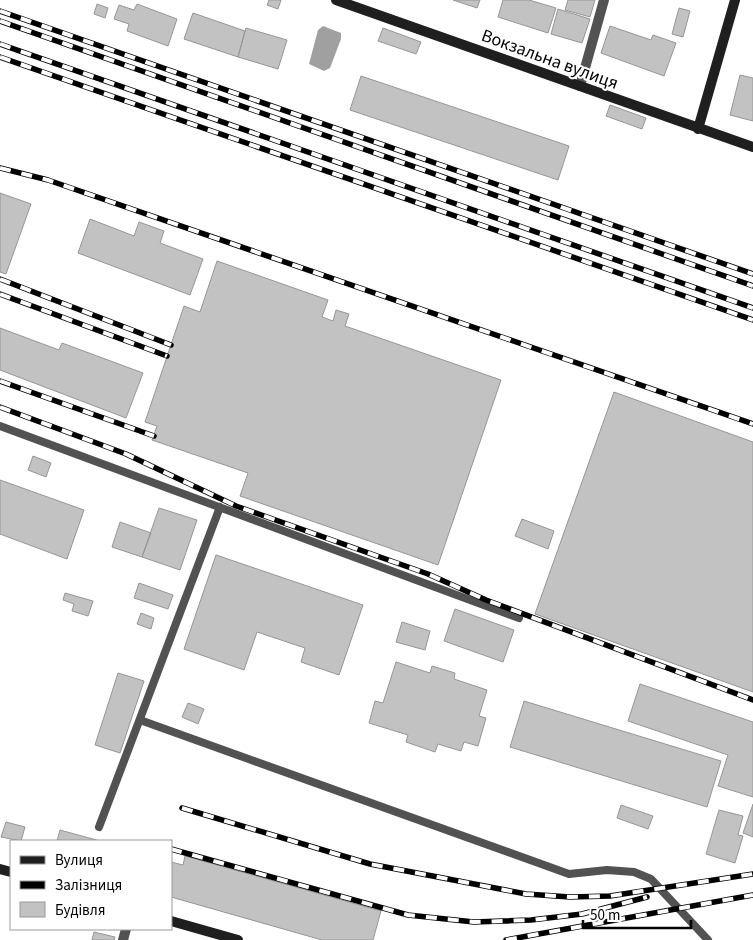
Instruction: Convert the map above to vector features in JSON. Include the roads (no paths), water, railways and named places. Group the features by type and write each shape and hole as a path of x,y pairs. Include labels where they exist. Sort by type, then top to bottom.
{"street":[{"name":"Вокзальна вулиця","path":"336,0 753,147"},
{"path":"580,86 604,0"},
{"path":"698,129 735,0"},
{"path":"172,921 238,940"}],"lane":[{"path":"0,426 520,618"},
{"path":"99,827 220,507"},
{"path":"140,720 568,874 607,870 634,872 651,879 708,940"}],"railway":[{"path":"0,11 753,274"},
{"path":"0,21 753,286"},
{"path":"0,44 753,308"},
{"path":"0,57 753,320"},
{"path":"0,168 48,180 753,424"},
{"path":"0,279 171,345"},
{"path":"0,294 167,356"},
{"path":"0,381 154,436"},
{"path":"0,407 126,454 236,506 428,574 486,600 753,700"},
{"path":"182,808 370,864 526,894 570,897 610,896 753,874"},
{"path":"172,849 408,915 474,922 531,920 582,914 647,897"},
{"path":"506,940 753,895"}]}
